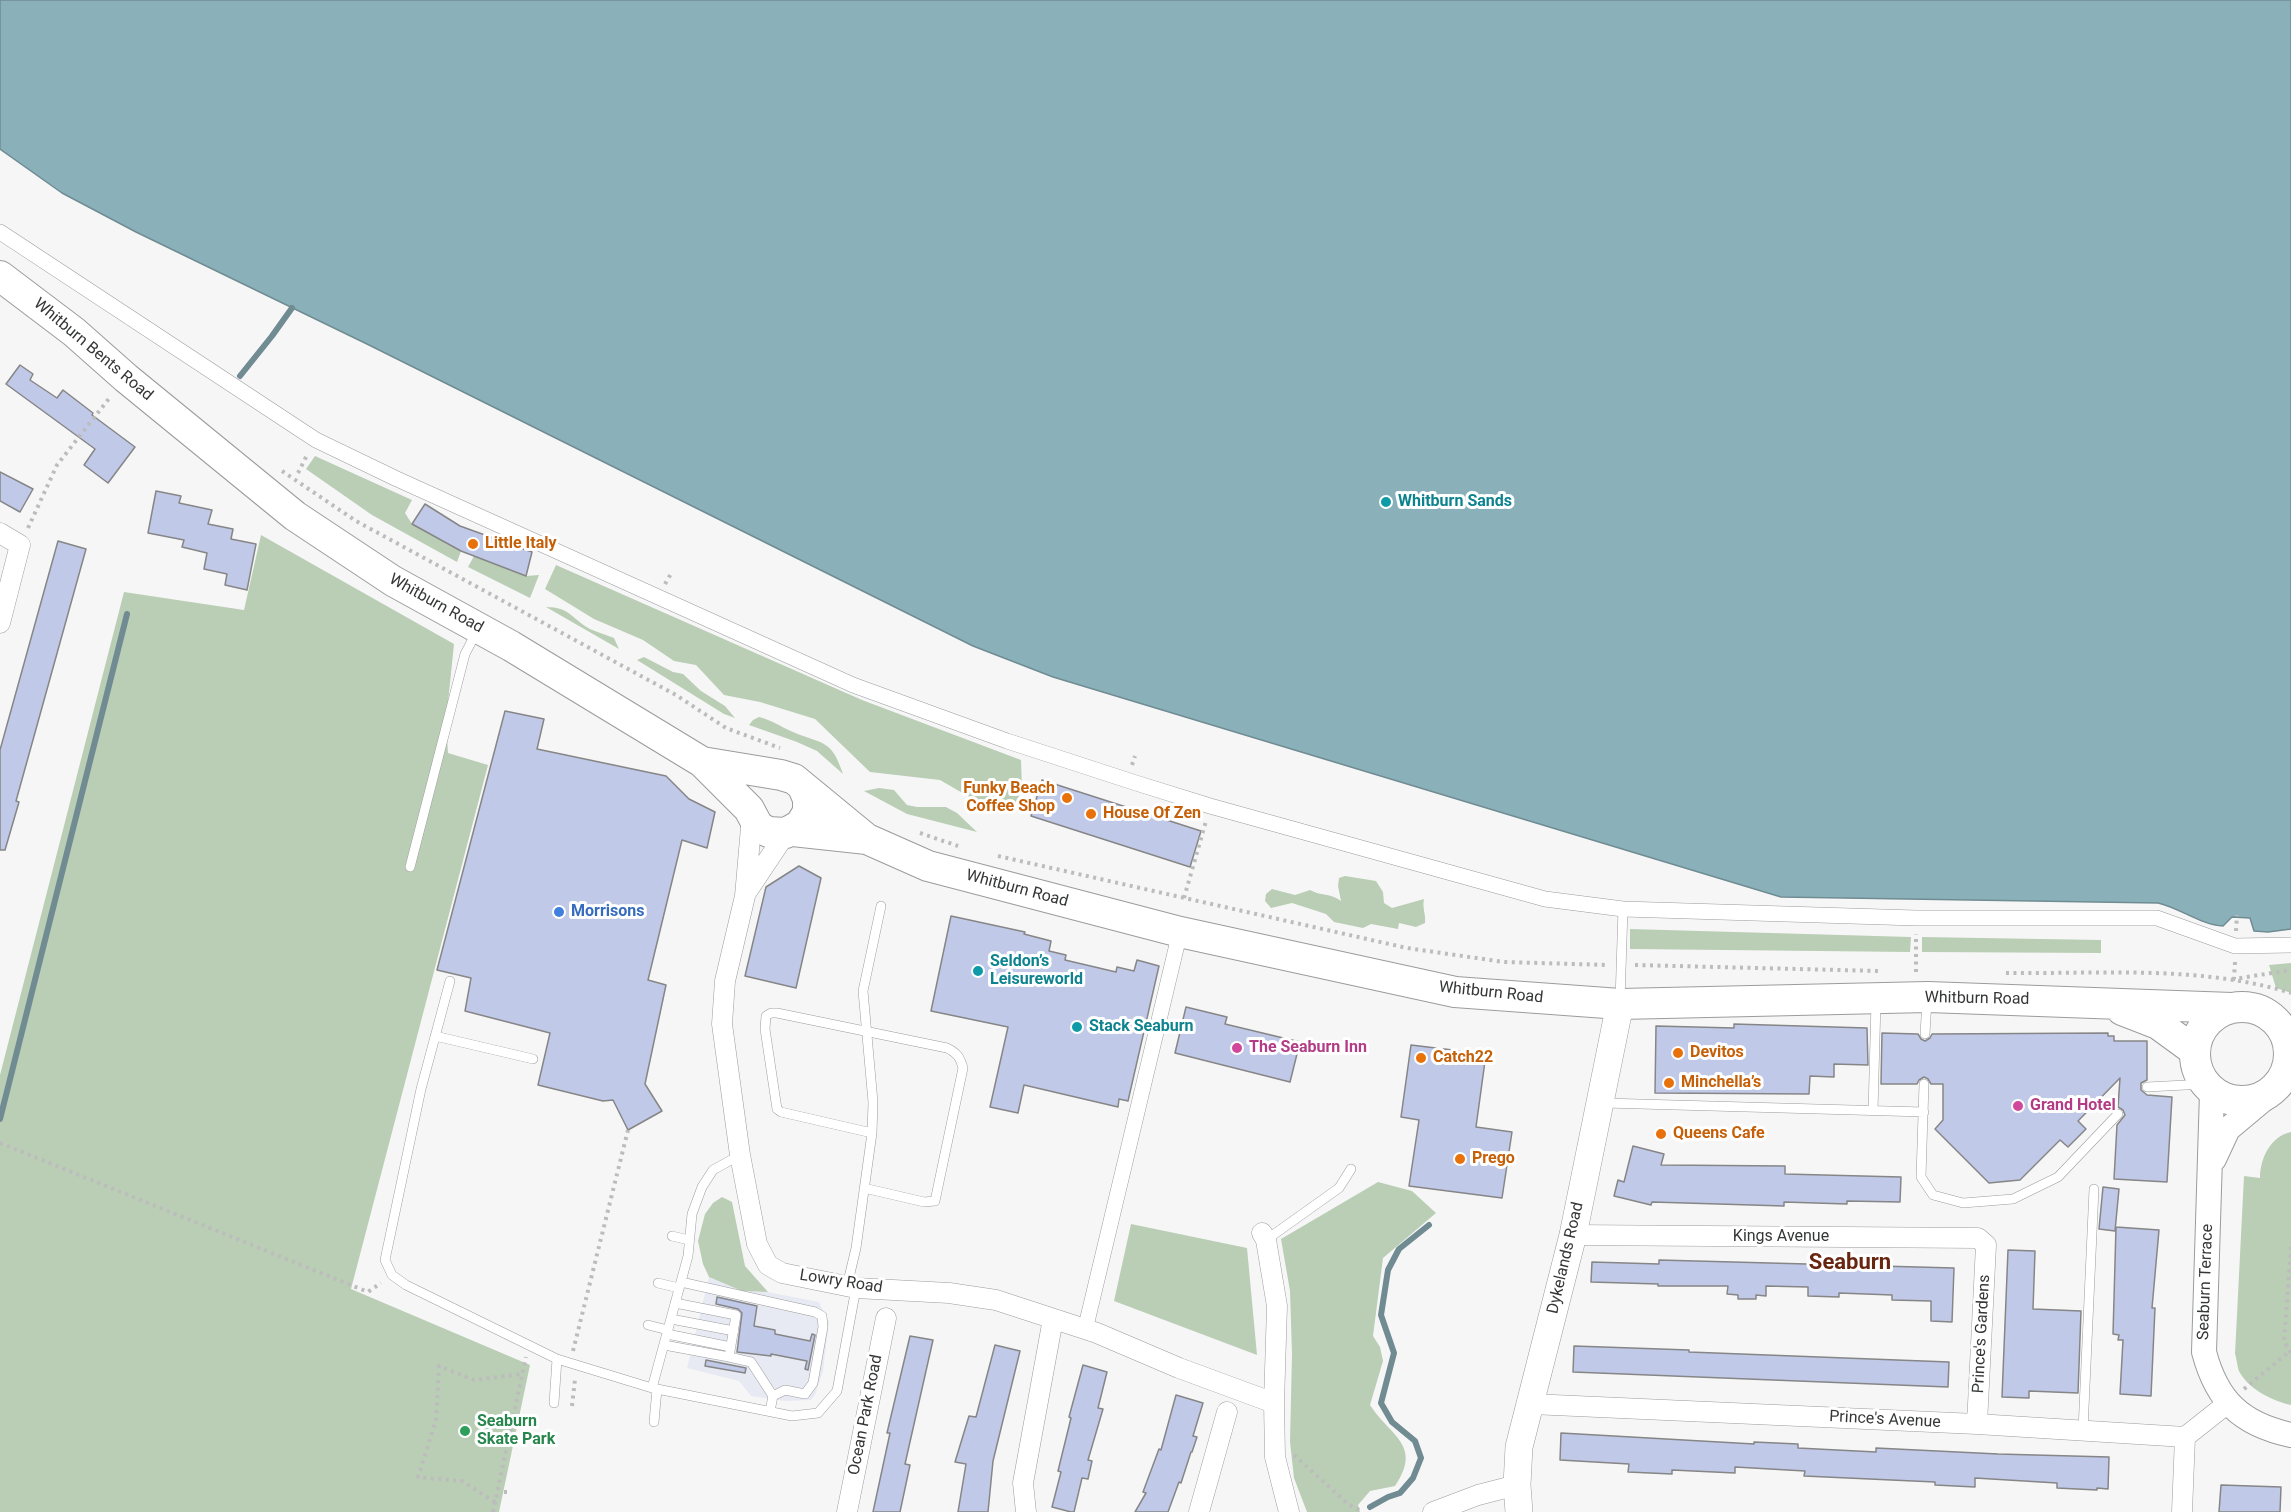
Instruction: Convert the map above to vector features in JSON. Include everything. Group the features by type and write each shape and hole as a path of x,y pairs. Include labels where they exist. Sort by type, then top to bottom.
{"main road":[{"name":"Whitburn Bents Road","path":"0,276 74,332 184,426"},
{"name":"Whitburn Road","path":"184,426 295,516 393,581 479,628 702,762"},
{"path":"702,762 790,771 867,839"},
{"path":"702,762 751,813 758,825 768,832 867,839"},
{"path":"751,813 752,792 763,779 790,771"},
{"path":"790,771 808,799 808,812 800,825 790,832"},
{"name":"Whitburn Road","path":"867,839 928,866 1180,932 1455,992 1620,1004 1924,981 2100,1002 2233,993"},
{"path":"2233,993 2251,1007 2267,1013 2286,1028 2290,1045 2289,1065 2284,1085 2257,1100 2233,1102 2208,1088 2197,1068 2195,1050 2200,1031 2233,993"},
{"name":"Whitburn Road","path":"2100,1002 2158,1024 2195,1050"},
{"name":"Dykelands Road","path":"1519,1512 1517,1485 1519,1447 1573,1235 1620,1004"}],"street":[{"path":"0,232 316,440 397,479 853,685 1007,741 1210,806 1545,899 1623,909 1916,918 2157,918 2235,946 2291,945"},
{"path":"0,533 20,545 0,623"},
{"name":"Lowry Road","path":"751,813 745,896 725,981 722,1024 740,1155 757,1244 768,1265 782,1273 852,1287 949,1293 996,1300 1085,1330 1206,1379 1274,1403"},
{"name":"Lowry Road","path":"745,896 790,832"},
{"path":"1085,1330 1180,932"},
{"name":"Seaburn Terrace","path":"2209,1169 2228,1129 2284,1085"},
{"name":"Seaburn Terrace","path":"2208,1088 2209,1169 2204,1352 2211,1377 2236,1410"},
{"name":"Kings Avenue","path":"1573,1235 1978,1238 1986,1245"},
{"path":"1264,1236 1276,1306 1275,1457 1289,1512"},
{"name":"Prince's Gardens","path":"1977,1424 1986,1245"},
{"name":"Ocean Park Road","path":"847,1512 886,1318"},
{"path":"1026,1512 1023,1483 1053,1319"},
{"name":"Prince's Avenue","path":"1531,1404 1977,1424 2185,1437"},
{"path":"2182,1512 2185,1437 2236,1410 2272,1431 2291,1435"},
{"path":"1199,1512 1227,1412"},
{"path":"1433,1512 1478,1495 1517,1485"}],"lane":[{"path":"410,867 465,654 479,628"},
{"path":"450,981 421,1089 385,1260 392,1275 406,1285 557,1359 655,1389 792,1416 818,1413 837,1391 872,1133 873,1102 862,991 882,906"},
{"path":"1620,1004 1623,909"},
{"path":"1924,981 1925,1034"},
{"path":"1873,1111 1878,986"},
{"path":"864,1188 924,1202 935,1201 963,1068 956,1053 947,1048 777,1013 766,1016 764,1024 777,1109 781,1112 872,1133"},
{"path":"435,1036 533,1059"},
{"path":"1924,1084 1921,1177 1933,1195 1963,1203 2013,1199 2058,1177 2118,1114"},
{"path":"2147,1087 2208,1088"},
{"path":"1601,1103 1924,1112"},
{"path":"654,1422 655,1389 667,1332 688,1256 692,1214 702,1187 713,1170 740,1155"},
{"path":"1264,1236 1339,1188 1351,1169"},
{"path":"2084,1430 2094,1189"},
{"path":"672,1236 689,1240"},
{"path":"658,1283 680,1285 815,1312 822,1316 823,1328 813,1383 805,1394 785,1390 773,1396"},
{"path":"675,1303 736,1315 729,1357"},
{"path":"671,1319 734,1331"},
{"path":"648,1326 731,1347"},
{"path":"664,1345 751,1362 773,1396 770,1411"},
{"path":"554,1403 557,1359"}],"path":[{"path":"20,545 57,465 126,378"},
{"path":"298,473 307,454"},
{"path":"275,466 356,521 676,695 790,771"},
{"path":"1184,898 1210,806"},
{"path":"914,831 968,850"},
{"path":"991,855 1418,950 1503,962 1620,965 1878,986"},
{"path":"1916,918 1924,981"},
{"path":"2233,993 2291,970"},
{"path":"1904,972 1924,981"},
{"path":"1999,973 2157,973 2233,993 2291,993"},
{"path":"572,1406 575,1381 572,1354 628,1130"},
{"path":"0,1143 368,1292 392,1275"},
{"path":"2236,1410 2290,1352 2284,1341 2291,1247"},
{"path":"493,1512 528,1346"},
{"path":"495,1502 462,1481 418,1477 436,1420 439,1366 474,1380 522,1374"},
{"path":"1275,1437 1348,1504 1363,1512"}],"shaded area":[{"path":"709,1277 742,1291 768,1292 819,1302 829,1322 823,1371 811,1400 785,1401 751,1396 739,1381 687,1368"}],"green space":[{"path":"315,456 412,500 405,513 412,524 461,551 457,562 372,515 306,469"},
{"path":"261,535 454,644 446,722 448,753 488,765 351,1289 530,1365 499,1512 0,1512 0,1075 124,592 244,610"},
{"path":"474,556 526,576 539,575 530,598 468,567"},
{"path":"556,565 862,700 1021,760 1022,789 1014,807 997,813 940,780 870,772 815,719 760,702 724,695 696,665 674,661 643,640 594,619 545,589"},
{"path":"546,607 566,611 590,629 614,638 619,649"},
{"path":"644,657 673,672 683,674 701,691 725,706 735,718 724,714 637,660"},
{"path":"759,717 825,744 839,762 843,774 817,751 749,725"},
{"path":"879,788 894,790 907,805 946,807 957,813 977,832 907,814 864,791"},
{"path":"1345,876 1376,881 1383,892 1384,903 1392,908 1424,899 1425,923 1416,927 1399,923 1398,929 1371,924 1363,928 1334,922 1326,914 1292,903 1271,908 1265,901 1266,894 1272,889 1295,895 1310,890 1341,901 1339,878"},
{"path":"1630,929 1911,937 1910,952 1630,949"},
{"path":"1922,937 2101,940 2101,953 1922,952"},
{"path":"2291,963 2291,993 2276,988 2269,965"},
{"path":"2291,1132 2291,1405 2270,1398 2250,1385 2239,1371 2235,1354 2244,1176 2260,1178 2262,1163 2272,1143"},
{"path":"1378,1182 1412,1191 1436,1213 1383,1258 1373,1336 1380,1347 1383,1361 1370,1405 1400,1442 1405,1451 1406,1460 1403,1472 1395,1486 1370,1491 1358,1505 1360,1512 1307,1512 1294,1478 1290,1442 1292,1354 1290,1291 1281,1239"},
{"path":"722,1197 732,1202 745,1266 768,1292 742,1291 709,1277 703,1264 698,1241 705,1214 713,1203"},
{"path":"1131,1224 1247,1248 1257,1355 1114,1301"}],"water":[{"name":"Whitburn Sands","path":"0,0 2291,0 2291,929 2254,931 2250,918 2232,917 2223,926 2215,925 2158,903 1781,897 1053,677 973,646 369,345 136,232 62,193 0,149"}],"building":[{"path":"20,365 33,374 30,380 57,398 63,390 135,447 108,483 84,465 95,449 6,384"},
{"path":"0,472 33,489 20,512 0,501"},
{"path":"156,491 181,496 179,503 212,510 208,524 233,529 231,539 256,544 247,590 225,585 227,574 204,569 207,553 182,547 184,540 148,533"},
{"path":"425,504 460,526 532,552 526,576 461,551 412,524"},
{"path":"58,541 86,549 16,801 19,802 5,850 0,850 0,750"},
{"name":"Morrisons","path":"505,711 544,719 537,749 666,776 689,799 715,812 707,848 682,840 648,980 666,985 645,1084 662,1111 628,1130 613,1100 603,1101 538,1085 550,1033 465,1011 471,978 437,970"},
{"path":"1042,780 1201,831 1190,867 1031,816"},
{"path":"799,866 821,878 796,988 745,976 766,887"},
{"name":"Stack Seaburn","path":"951,916 1025,932 1024,934 1051,941 1049,951 1066,955 1065,960 1116,972 1117,967 1134,971 1137,960 1159,966 1128,1101 1119,1099 1118,1107 1024,1085 1018,1113 990,1107 1008,1027 931,1011"},
{"name":"The Seaburn Inn","path":"1186,1007 1227,1017 1225,1024 1300,1042 1290,1082 1175,1053"},
{"path":"1734,1024 1867,1028 1868,1065 1834,1064 1834,1077 1810,1076 1809,1094 1655,1093 1656,1026 1734,1028"},
{"name":"Grand Hotel","path":"1882,1033 1918,1034 1925,1041 1932,1034 2108,1033 2108,1036 2114,1036 2114,1041 2147,1041 2147,1080 2141,1083 2141,1090 2147,1095 2172,1097 2167,1182 2114,1179 2117,1125 2125,1115 2118,1107 2120,1078 2078,1121 2086,1129 2068,1147 2060,1140 2020,1180 1989,1183 1935,1129 1943,1120 1943,1084 1931,1084 1924,1077 1917,1084 1881,1084"},
{"path":"1411,1045 1486,1054 1476,1127 1512,1132 1502,1198 1409,1186 1419,1120 1401,1117"},
{"path":"1633,1146 1664,1154 1661,1165 1785,1166 1785,1174 1901,1177 1900,1202 1847,1201 1847,1204 1784,1202 1784,1206 1652,1202 1651,1205 1614,1196 1618,1180 1624,1182"},
{"path":"2103,1187 2119,1189 2115,1231 2099,1229"},
{"path":"2116,1227 2159,1230 2152,1308 2155,1308 2151,1396 2120,1394 2123,1340 2118,1340 2119,1335 2113,1334"},
{"path":"2008,1250 2035,1251 2033,1309 2081,1311 2078,1393 2029,1391 2029,1398 2002,1397"},
{"path":"1659,1260 1954,1268 1952,1322 1931,1321 1931,1301 1892,1300 1892,1295 1839,1293 1839,1297 1808,1296 1808,1287 1766,1286 1766,1296 1756,1295 1756,1299 1738,1299 1738,1295 1727,1294 1728,1286 1658,1286 1658,1284 1591,1282 1592,1262 1659,1264"},
{"path":"717,1297 757,1306 754,1326 775,1330 775,1334 810,1341 812,1334 815,1335 808,1370 805,1369 807,1361 771,1354 771,1356 737,1352 742,1313 738,1309 716,1304"},
{"path":"910,1336 933,1340 905,1464 910,1465 900,1512 873,1512 890,1433 887,1433"},
{"path":"995,1345 1020,1351 993,1461 988,1512 958,1512 966,1464 955,1462 969,1416 976,1417"},
{"path":"1574,1346 1949,1362 1948,1387 1573,1372"},
{"path":"706,1360 746,1368 745,1373 705,1366"},
{"path":"1083,1365 1107,1372 1098,1408 1103,1409 1088,1460 1092,1461 1088,1479 1082,1478 1074,1512 1071,1512 1052,1507 1061,1472 1058,1471 1071,1418 1069,1417"},
{"path":"1176,1395 1203,1403 1193,1436 1197,1437 1192,1452 1168,1512 1135,1512 1146,1493 1143,1492 1159,1449 1161,1450"},
{"path":"1561,1433 1754,1444 1754,1442 1798,1444 1798,1448 1876,1452 1876,1448 2109,1457 2108,1489 2057,1488 2057,1483 1975,1478 1975,1487 1935,1485 1935,1482 1804,1476 1805,1471 1735,1467 1735,1473 1672,1470 1672,1474 1628,1472 1629,1464 1560,1460"},
{"path":"2221,1485 2281,1487 2280,1512 2219,1512"}],"waterway":[{"path":"240,376 292,308"},
{"path":"0,1119 127,614"},
{"path":"1370,1507 1400,1493 1413,1478 1421,1458 1415,1441 1392,1422 1381,1403 1394,1353 1381,1315 1388,1270 1399,1249 1429,1225"}],"place":[{"name":"Whitburn Sands","path":"1386,502"},
{"name":"Little Italy","path":"473,544"},
{"name":"Funky Beach Coffee Shop","path":"1067,798"},
{"name":"House Of Zen","path":"1091,814"},
{"name":"Morrisons","path":"559,912"},
{"name":"Seldon’s Leisureworld","path":"978,971"},
{"name":"Stack Seaburn","path":"1077,1027"},
{"name":"The Seaburn Inn","path":"1237,1048"},
{"name":"Devitos","path":"1678,1053"},
{"name":"Catch22","path":"1421,1058"},
{"name":"Minchella’s","path":"1669,1083"},
{"name":"Grand Hotel","path":"2018,1106"},
{"name":"Queens Cafe","path":"1661,1134"},
{"name":"Prego","path":"1460,1159"},
{"name":"Seaburn Skate Park","path":"465,1431"}],"district":[{"name":"Seaburn","path":"1850,1263"}]}
